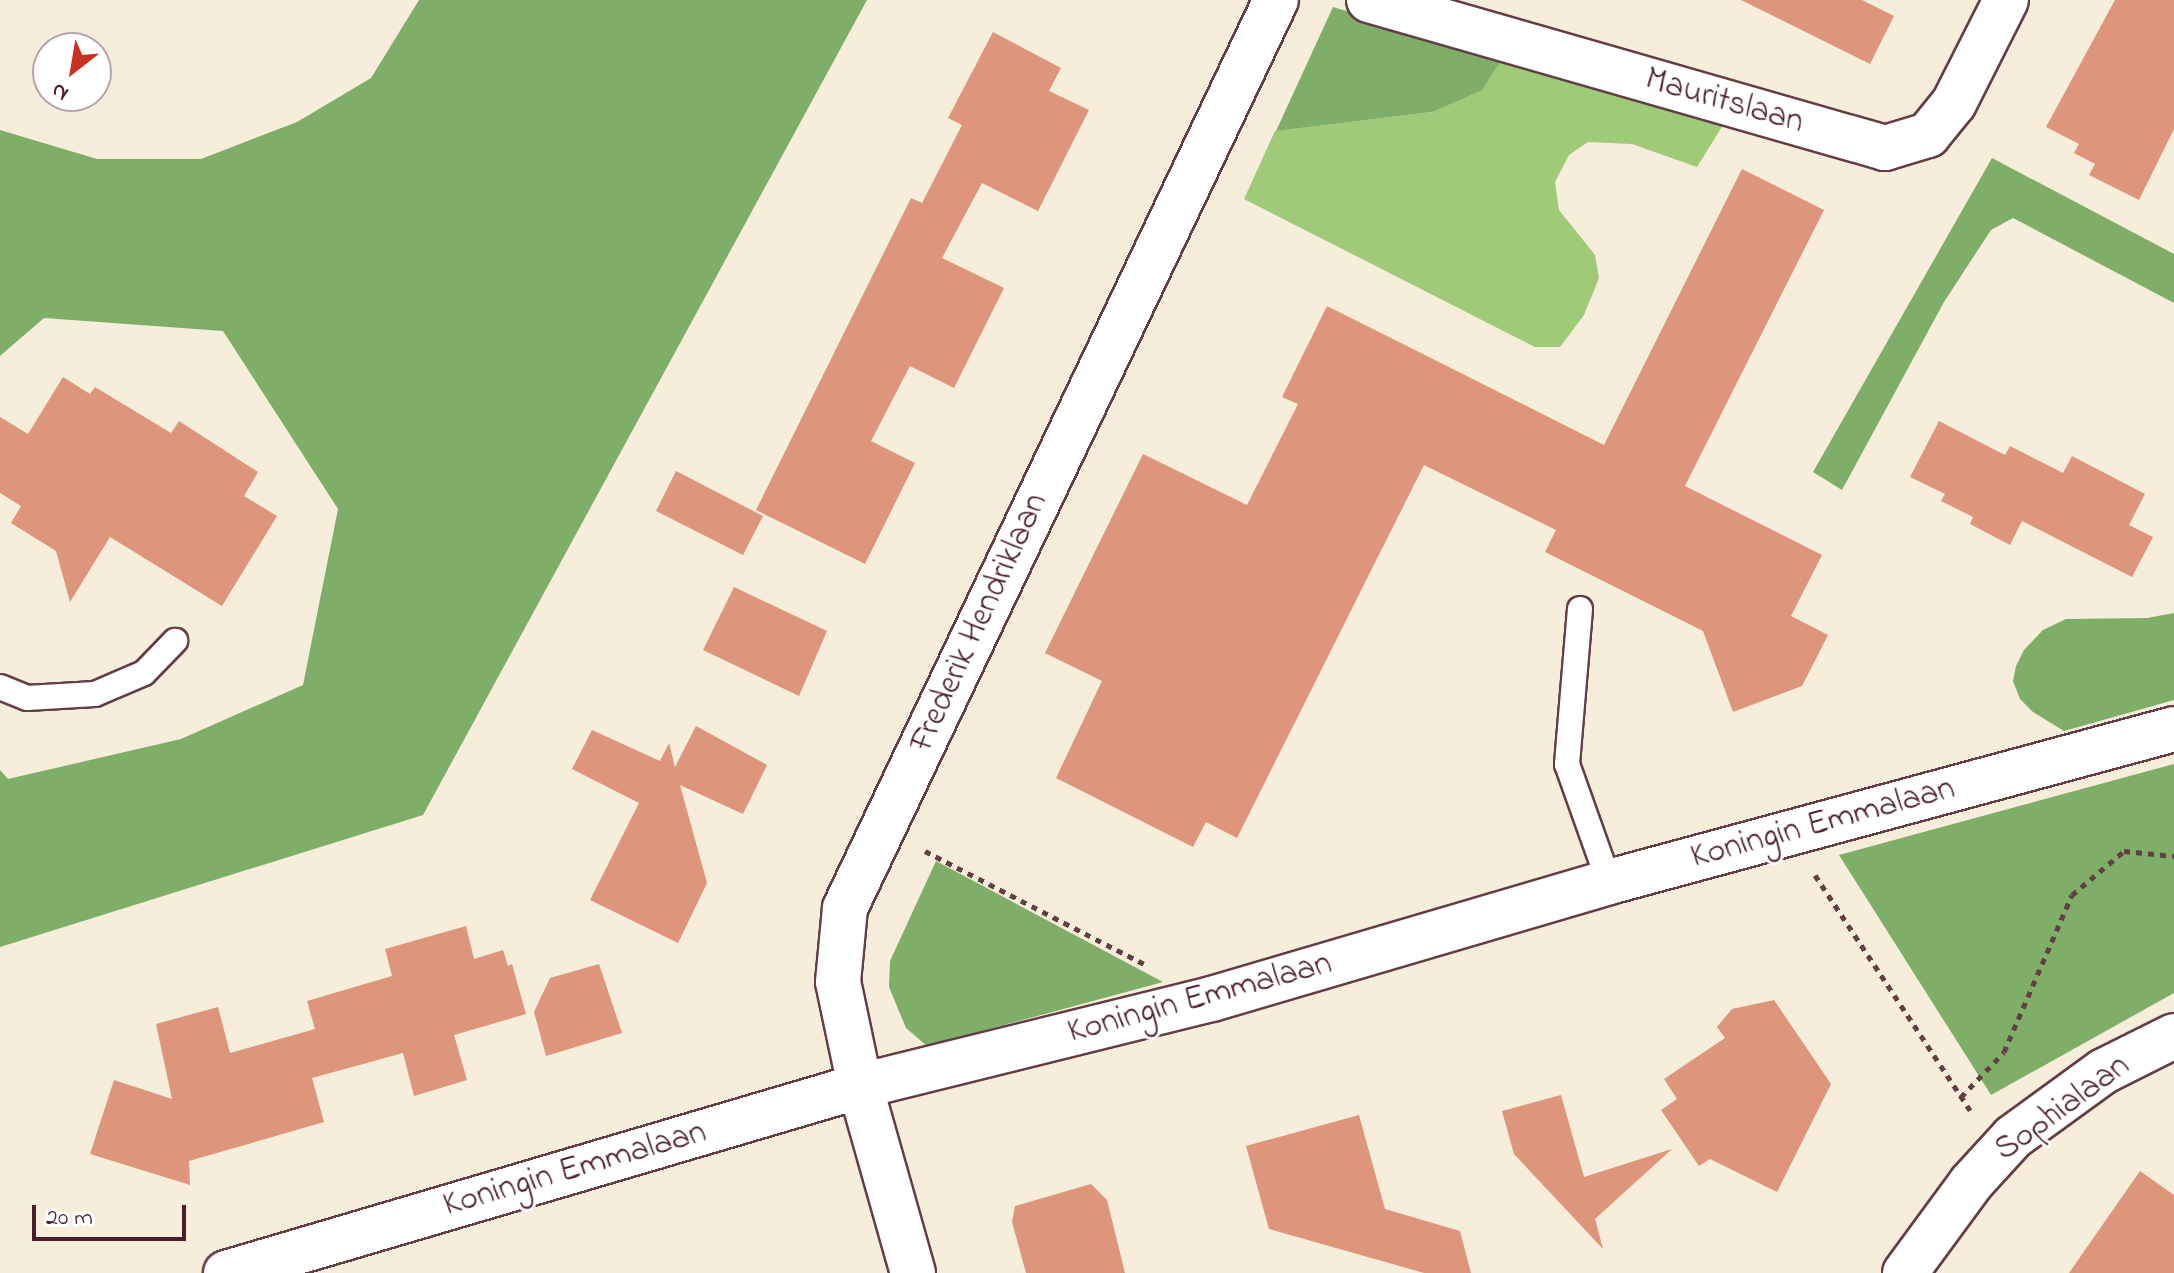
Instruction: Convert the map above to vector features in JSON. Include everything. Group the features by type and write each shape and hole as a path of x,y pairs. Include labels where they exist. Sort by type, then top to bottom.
{"street":[{"name":"Frederik Hendriklaan","path":"913,1273 860,1086 838,982 845,908 1276,0"},
{"name":"Mauritslaan","path":"1369,0 1885,148 1928,135 1954,103 2006,0"},
{"name":"Koningin Emmalaan","path":"226,1273 860,1086 1212,999 1609,882 2174,729"},
{"name":"Sophialaan","path":"1905,1273 1971,1183 2013,1137 2104,1071 2174,1036"}],"lane":[{"path":"1580,609 1567,764 1609,882"},
{"path":"0,687 27,698 95,694 144,673 175,641"}],"path":[{"path":"883,828 1212,999"},
{"path":"1788,834 1998,1153"},
{"path":"1961,1097 2004,1052 2072,895 2124,851 2174,856"}],"green space":[{"path":"419,0 867,0 423,815 0,947 0,770 8,779 181,739 303,685 338,509 223,331 44,318 0,356 0,130 97,159 201,159 297,122 371,78"},
{"path":"1333,7 1503,57 1482,90 1432,112 1276,131"},
{"path":"1503,57 1723,125 1697,167 1632,144 1588,142 1569,155 1555,182 1559,210 1595,255 1599,278 1584,315 1560,347 1535,347 1244,199 1275,131 1432,112"},
{"path":"1992,158 2174,254 2174,303 2013,218 1991,230 1944,302 1842,490 1813,472"},
{"path":"2174,613 2174,700 2064,731 2033,712 2020,699 2013,681 2016,666 2024,650 2043,630 2066,619 2147,618"},
{"path":"2174,764 2174,993 1991,1095 1839,855"},
{"path":"936,861 1163,982 927,1046 906,1028 889,987 890,961"}],"building":[{"path":"1741,0 1862,0 1894,16 1870,64"},
{"path":"2115,0 2174,0 2174,129 2139,200 2089,175 2095,164 2074,153 2079,144 2046,127"},
{"path":"993,32 1061,68 1049,91 1089,110 1038,211 982,183 942,258 1004,288 954,388 910,366 871,441 915,463 865,564 756,510 911,198 922,203 962,125 948,118"},
{"path":"1742,169 1824,210 1685,486 1822,555 1791,616 1828,635 1802,686 1733,712 1703,631 1545,552 1556,530 1424,465 1237,838 1206,822 1193,847 1056,778 1102,681 1045,653 1143,454 1247,505 1298,404 1282,397 1327,306 1604,445"},
{"path":"63,377 90,394 95,387 171,433 179,421 258,472 244,496 277,516 222,606 110,537 70,602 56,551 11,523 21,506 0,493 0,417 28,434"},
{"path":"1939,421 2005,455 2010,446 2063,473 2072,456 2145,494 2129,525 2153,537 2132,577 2022,521 2010,545 1970,524 1973,517 1941,501 1945,494 1910,477"},
{"path":"676,471 763,516 743,555 656,511"},
{"path":"734,587 827,631 799,696 703,650"},
{"path":"696,726 767,765 743,814 680,785 707,883 678,943 590,900 639,803 572,769 592,730 660,761 669,743 675,767"},
{"path":"466,926 474,959 503,950 508,966 512,964 526,1014 454,1035 467,1080 414,1096 403,1053 312,1078 324,1122 189,1161 190,1185 90,1154 114,1080 172,1099 156,1024 218,1007 230,1053 315,1029 307,1001 392,976 385,949"},
{"path":"599,964 622,1033 546,1056 534,1012 550,978"},
{"path":"1774,1000 1831,1084 1777,1192 1710,1159 1699,1166 1661,1110 1677,1099 1664,1079 1725,1038 1717,1027 1732,1009"},
{"path":"1561,1095 1584,1177 1672,1149 1595,1219 1603,1249 1514,1154 1502,1111"},
{"path":"1359,1115 1385,1209 1460,1231 1471,1273 1424,1273 1269,1229 1246,1146"},
{"path":"2140,1171 2174,1195 2174,1273 2069,1273"},
{"path":"1091,1184 1107,1200 1125,1273 1026,1273 1012,1222 1015,1206"}]}
